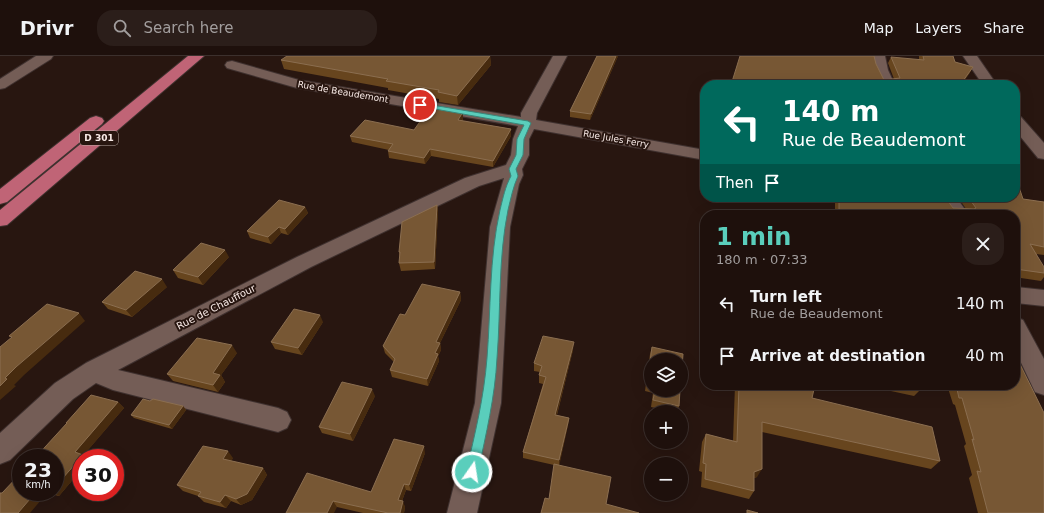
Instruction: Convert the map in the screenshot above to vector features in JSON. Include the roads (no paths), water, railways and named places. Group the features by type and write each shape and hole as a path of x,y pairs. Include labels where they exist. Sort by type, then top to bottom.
{"highway":[{"name":"D 301","path":"0,198 178,56"},
{"name":"D 301","path":"0,220 197,56"}],"street":[{"path":"0,85 46,56"},
{"path":"462,513 488,403 500,227 510,184 514,176 513,169 520,155 520,139 528,123 529,113 560,56"},
{"path":"878,56 881,70 886,80"},
{"path":"970,56 987,80"},
{"name":"Rue de Beaudemont","path":"232,65 297,84 528,123"},
{"name":"Rue Jules Ferry","path":"528,123 700,154"},
{"path":"1020,126 1044,154"},
{"name":"Rue de Chauffour","path":"0,451 64,391 95,370 304,262 472,182 513,169"},
{"path":"1020,296 1044,298"},
{"path":"1020,336 1044,384"},
{"path":"95,370 113,379 278,420"}]}
